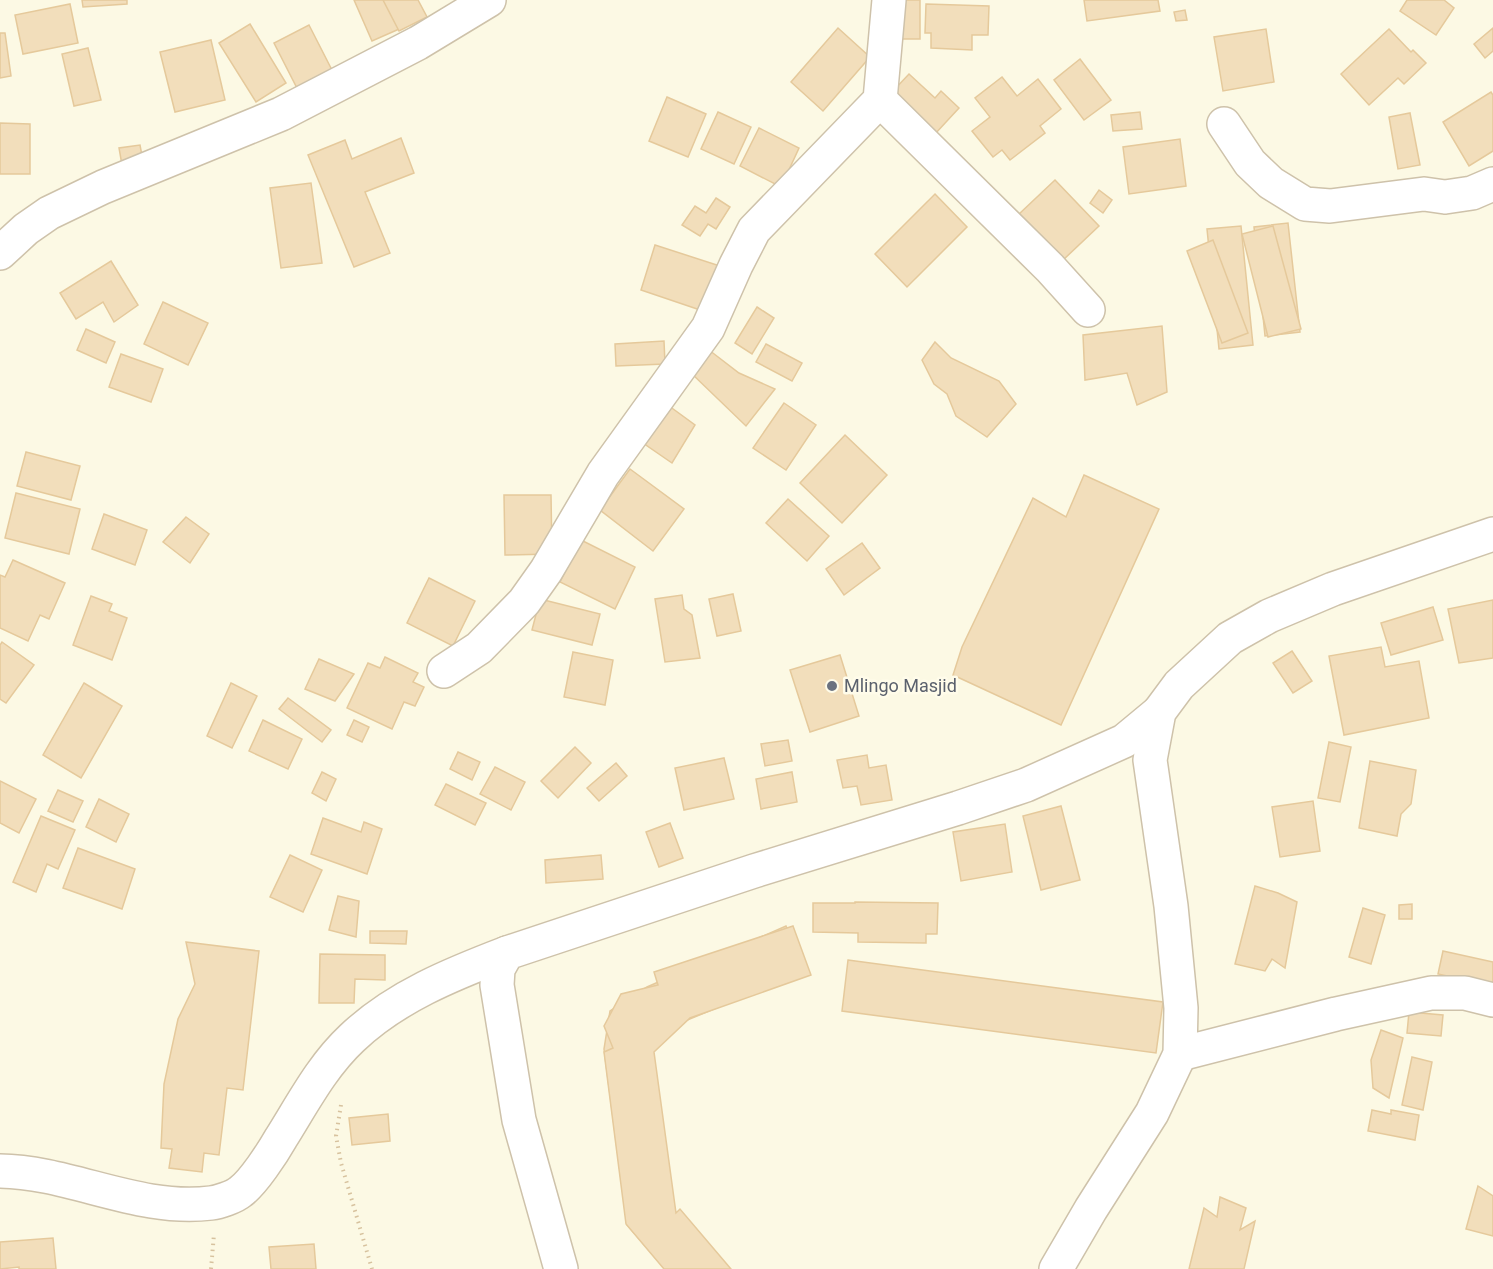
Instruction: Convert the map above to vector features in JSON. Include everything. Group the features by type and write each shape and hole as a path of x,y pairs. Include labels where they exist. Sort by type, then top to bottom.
{"street":[{"path":"0,253 26,229 66,204 281,114 418,43 489,0"},
{"path":"444,671 479,648 524,602 546,571 603,474 708,328 754,230 880,100 889,0"},
{"path":"880,100 1050,268 1088,310"},
{"path":"1224,124 1250,163 1271,183 1305,204 1330,206 1424,194 1445,197 1472,193 1493,184"},
{"path":"0,1171 61,1180 103,1191 172,1204 213,1203 240,1192 268,1160 322,1071 351,1038 377,1016 448,975 507,953 754,871 1026,785 1124,741 1159,712 1179,685 1230,638 1269,616 1333,589 1493,534"},
{"path":"1056,1269 1152,1113 1179,1054 1181,1008 1173,929 1150,760 1159,712"},
{"path":"507,953 498,969 496,985 519,1120 561,1269"},
{"path":"1179,1054 1336,1014 1431,993 1465,993 1493,1000"}],"path":[{"path":"341,1101 336,1136 340,1163 372,1269"}],"building":[{"path":"82,0 127,0 127,4 83,7"},
{"path":"354,0 406,0 415,22 372,41"},
{"path":"383,0 418,0 427,17 399,31"},
{"path":"900,0 920,0 920,39 900,39"},
{"path":"1084,0 1158,0 1160,11 1087,21"},
{"path":"1407,0 1444,0 1454,8 1436,35 1400,11"},
{"path":"70,4 78,43 23,54 15,15"},
{"path":"926,4 989,6 988,35 972,35 972,50 931,48 931,33 925,33"},
{"path":"1185,10 1187,20 1176,21 1174,12"},
{"path":"250,24 286,83 256,102 219,43"},
{"path":"309,25 336,78 301,96 274,43"},
{"path":"838,28 870,57 823,111 791,82"},
{"path":"1493,28 1493,51 1485,58 1474,44"},
{"path":"1266,29 1274,82 1223,91 1214,37"},
{"path":"1389,29 1411,52 1413,50 1426,63 1404,84 1398,78 1369,105 1341,74"},
{"path":"0,33 5,33 11,76 0,78"},
{"path":"211,40 225,100 175,112 160,52"},
{"path":"88,48 101,100 74,106 62,54"},
{"path":"1080,59 1111,100 1084,120 1054,80"},
{"path":"909,74 935,98 941,91 959,108 935,134 924,123 926,122 893,91"},
{"path":"1002,77 1017,96 1038,79 1061,109 1040,126 1045,133 1010,160 1002,150 993,157 972,131 990,117 975,98"},
{"path":"1491,92 1493,95 1493,151 1469,166 1443,122"},
{"path":"667,97 706,114 688,157 649,141"},
{"path":"718,112 751,127 734,164 701,149"},
{"path":"1140,112 1142,129 1113,131 1111,115"},
{"path":"1410,113 1420,165 1398,169 1389,117"},
{"path":"0,123 30,124 30,174 0,174"},
{"path":"759,128 799,148 781,187 740,166"},
{"path":"401,138 414,173 365,192 390,253 354,267 308,155 345,140 352,159"},
{"path":"1180,139 1186,186 1129,194 1123,147"},
{"path":"140,145 143,161 122,165 119,148"},
{"path":"1055,180 1099,226 1062,261 1018,215"},
{"path":"311,183 322,263 281,268 270,188"},
{"path":"1099,190 1112,200 1103,213 1090,203"},
{"path":"935,194 967,227 907,287 875,254"},
{"path":"716,198 730,207 716,229 708,224 700,236 682,225 695,206 706,213"},
{"path":"1288,223 1300,332 1265,336 1254,227"},
{"path":"1241,226 1253,345 1219,349 1207,229"},
{"path":"1273,226 1301,329 1268,337 1242,234"},
{"path":"1213,240 1248,333 1222,343 1187,251"},
{"path":"655,245 723,267 709,313 641,290"},
{"path":"111,261 138,305 114,322 103,302 76,319 60,293"},
{"path":"163,302 208,323 188,365 144,344"},
{"path":"757,307 774,318 752,354 735,343"},
{"path":"1162,326 1167,392 1137,405 1127,373 1085,380 1083,335"},
{"path":"86,329 115,342 106,363 77,350"},
{"path":"664,341 665,364 616,366 615,344"},
{"path":"935,342 951,358 999,381 1016,404 987,437 956,416 947,394 934,384 922,360"},
{"path":"766,344 802,363 792,381 756,362"},
{"path":"709,350 739,373 775,389 746,426 691,373"},
{"path":"121,354 163,369 151,402 109,387"},
{"path":"665,403 695,425 672,463 643,443"},
{"path":"784,403 816,425 786,470 753,448"},
{"path":"845,435 887,475 842,523 800,483"},
{"path":"26,452 80,466 71,500 17,486"},
{"path":"630,469 684,509 653,551 600,510"},
{"path":"1084,475 1159,509 1061,725 953,675 962,647 1033,498 1066,517"},
{"path":"16,493 80,509 69,554 5,538"},
{"path":"504,495 551,495 552,554 505,555"},
{"path":"788,499 829,536 807,561 766,523"},
{"path":"104,514 147,530 135,565 92,549"},
{"path":"186,517 209,534 190,563 163,542"},
{"path":"581,540 635,567 615,609 560,582"},
{"path":"862,543 880,568 844,595 826,569"},
{"path":"13,560 65,583 49,619 40,615 28,641 0,628 0,575 5,577"},
{"path":"429,578 475,601 453,646 407,623"},
{"path":"733,594 741,631 717,636 709,599"},
{"path":"682,595 684,609 692,615 700,658 665,662 655,599"},
{"path":"91,596 112,604 109,611 127,618 112,660 73,645"},
{"path":"540,599 600,614 592,645 532,630"},
{"path":"1493,600 1493,658 1459,663 1448,609"},
{"path":"1433,607 1443,640 1391,655 1381,623"},
{"path":"2,642 34,665 6,703 0,699 0,645"},
{"path":"1381,647 1385,667 1419,661 1429,718 1344,735 1329,656"},
{"path":"1292,651 1312,681 1293,693 1273,663"},
{"path":"573,652 613,660 605,705 564,697"},
{"path":"840,655 859,716 810,732 790,670"},
{"path":"385,657 418,673 413,682 424,687 415,706 404,702 392,729 347,708 368,663 380,668"},
{"path":"319,659 354,674 335,701 305,689"},
{"path":"84,683 122,706 81,778 43,755"},
{"path":"231,683 257,696 232,748 207,736"},
{"path":"288,698 331,730 322,742 279,709"},
{"path":"263,720 302,739 288,769 249,751"},
{"path":"354,720 369,727 362,742 347,735"},
{"path":"788,740 792,761 765,766 761,744"},
{"path":"1329,742 1351,747 1340,802 1318,798"},
{"path":"575,747 591,763 558,798 541,781"},
{"path":"458,752 480,762 472,780 450,769"},
{"path":"867,755 869,768 886,765 892,800 861,805 857,786 843,788 837,760"},
{"path":"724,758 734,799 684,810 675,768"},
{"path":"1370,761 1416,770 1411,804 1401,814 1397,836 1359,828"},
{"path":"616,763 627,776 599,801 587,788"},
{"path":"495,767 525,782 511,810 480,794"},
{"path":"322,772 336,779 326,801 312,793"},
{"path":"792,772 797,802 761,809 756,779"},
{"path":"0,781 36,799 19,833 0,823"},
{"path":"446,784 486,803 475,825 435,805"},
{"path":"58,790 83,801 73,822 48,811"},
{"path":"99,799 129,814 116,842 86,827"},
{"path":"1313,801 1320,851 1280,857 1272,807"},
{"path":"1061,806 1080,880 1041,890 1023,816"},
{"path":"41,816 75,830 58,869 47,864 36,892 13,882"},
{"path":"323,818 361,832 364,822 382,829 367,874 311,854"},
{"path":"670,823 683,858 659,867 646,832"},
{"path":"1005,824 1012,872 961,881 953,832"},
{"path":"78,848 135,869 122,909 63,888"},
{"path":"290,855 322,870 303,912 270,897"},
{"path":"601,855 603,879 546,883 545,860"},
{"path":"1255,886 1297,902 1285,968 1272,959 1265,971 1235,964"},
{"path":"338,896 359,901 356,937 329,930"},
{"path":"813,903 938,903 937,934 926,934 926,943 858,942 858,933 813,932"},
{"path":"1412,904 1412,919 1399,919 1399,905"},
{"path":"1363,908 1385,915 1371,964 1349,957"},
{"path":"786,926 806,971 668,1028 653,1051 672,1211 725,1269 665,1269 627,1225 604,1049 610,1011 647,987"},
{"path":"793,926 811,975 690,1018 654,1052 676,1213 680,1209 731,1269 664,1269 626,1224 604,1052 613,1048 604,1026 621,994 658,985 654,972"},
{"path":"370,931 407,931 406,944 370,943"},
{"path":"186,942 259,951 243,1090 227,1088 219,1155 204,1153 202,1172 169,1168 172,1149 161,1148 164,1084 178,1019 195,984"},
{"path":"1443,951 1493,962 1493,986 1438,974"},
{"path":"320,954 385,955 385,980 355,979 354,1003 319,1003"},
{"path":"848,960 1163,1002 1156,1053 842,1011"},
{"path":"1409,1012 1443,1015 1441,1036 1407,1033"},
{"path":"1381,1030 1403,1038 1389,1098 1373,1088 1371,1060"},
{"path":"1412,1057 1432,1062 1423,1110 1402,1105"},
{"path":"1372,1110 1391,1114 1391,1110 1419,1115 1415,1140 1368,1131"},
{"path":"388,1114 390,1141 352,1145 349,1118"},
{"path":"1478,1186 1493,1196 1493,1236 1466,1229"},
{"path":"1220,1197 1246,1208 1240,1230 1255,1221 1244,1269 1189,1269 1204,1208 1217,1217"},
{"path":"53,1238 56,1269 19,1269 19,1267 0,1269 0,1242"},
{"path":"314,1244 316,1269 271,1269 269,1247"}],"place":[{"name":"Mlingo Masjid","path":"832,686"}]}
